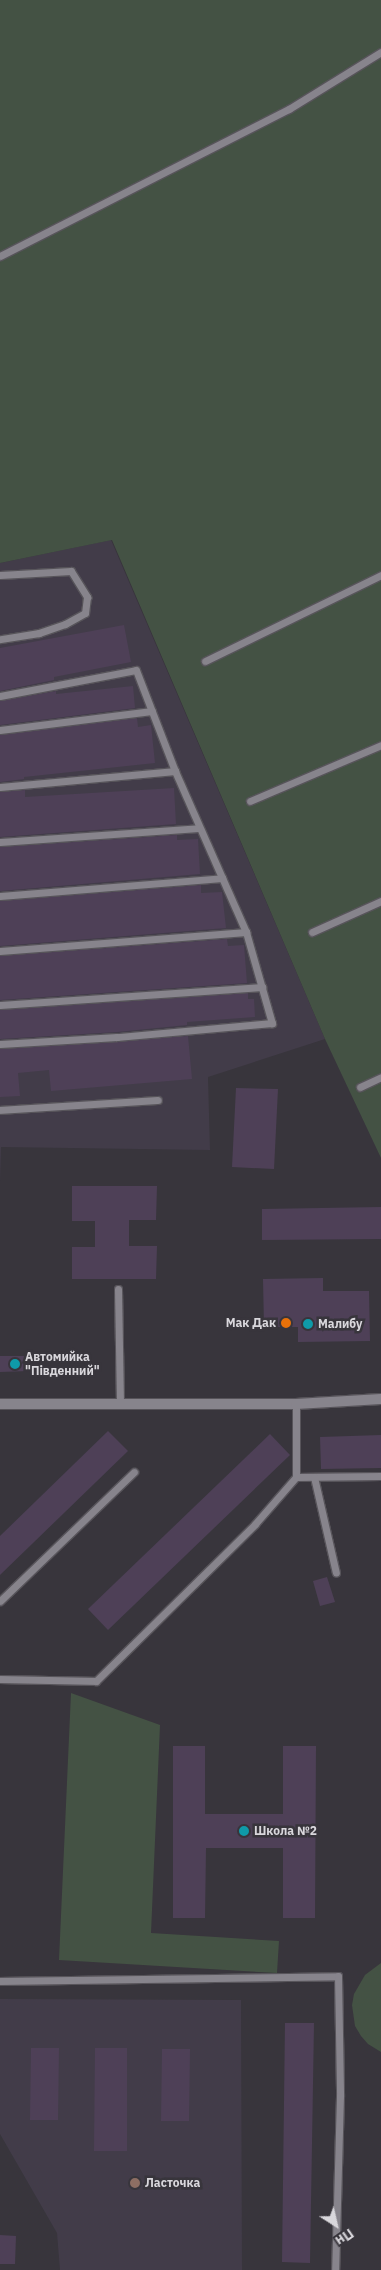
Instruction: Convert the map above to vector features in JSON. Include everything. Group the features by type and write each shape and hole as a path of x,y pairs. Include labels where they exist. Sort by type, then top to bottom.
{"street":[{"path":"0,1404 296,1404 381,1399"}],"lane":[{"path":"0,256 289,109 381,52"},
{"path":"0,575 71,571 88,597 85,613 65,624 39,633 0,639"},
{"path":"205,662 381,575"},
{"path":"0,696 136,670 175,771 246,932 272,1022 117,1038 0,1044"},
{"path":"0,730 152,711"},
{"path":"250,801 381,745"},
{"path":"0,787 175,771"},
{"path":"0,842 199,828"},
{"path":"0,896 222,878"},
{"path":"312,932 381,901"},
{"path":"0,951 246,932"},
{"path":"0,1005 262,987"},
{"path":"360,1087 381,1077"},
{"path":"0,1110 158,1100"},
{"path":"118,1289 120,1403"},
{"path":"0,1679 96,1681 255,1524 296,1477 296,1404"},
{"path":"0,1601 134,1472"},
{"path":"296,1477 381,1476"},
{"path":"314,1477 336,1573"},
{"path":"0,1982 338,1976 340,2096 335,2270"}],"shaded area":[{"path":"111,540 325,1039 208,1077 210,1150 1,1147 0,1182 0,563"},
{"name":"Ласточка","path":"0,1999 241,2000 242,2270 60,2270 57,2233 0,2134"}],"green space":[{"path":"0,0 381,0 381,1158 325,1039 112,540 0,563"},
{"path":"71,1693 160,1725 151,1933 279,1941 277,1973 59,1960"},
{"path":"381,1963 381,2052 368,2044 361,2036 355,2026 352,2005 354,1994 365,1975"}],"building":[{"path":"124,625 131,662 54,677 54,680 0,691 0,648"},
{"path":"133,686 135,708 0,725 0,701 56,691 56,694"},
{"path":"137,718 138,727 151,725 155,763 24,777 24,779 0,782 0,735"},
{"path":"174,788 176,824 0,837 0,792 25,790 25,797"},
{"path":"177,835 177,840 198,839 200,874 0,891 0,847"},
{"path":"201,885 201,893 222,892 226,928 0,946 0,901"},
{"path":"227,939 228,946 244,945 247,983 0,1000 0,956"},
{"path":"248,993 248,999 254,999 255,1017 187,1022 187,1025 117,1032 0,1039 0,1010"},
{"path":"188,1036 192,1079 51,1091 49,1070 18,1073 20,1096 0,1097 0,1049"},
{"path":"236,1088 278,1089 274,1169 232,1167"},
{"path":"72,1186 157,1186 156,1220 129,1220 129,1246 157,1246 156,1279 72,1279 72,1247 95,1247 95,1221 72,1221"},
{"path":"381,1207 381,1239 262,1240 262,1209"},
{"path":"323,1278 323,1291 369,1291 370,1341 298,1342 298,1327 264,1327 263,1279"},
{"name":"Автомийка \"Південний\"","path":"0,1356 29,1356 29,1371 0,1372"},
{"path":"108,1431 128,1451 0,1575 0,1536"},
{"path":"270,1434 290,1455 108,1630 88,1609"},
{"path":"381,1435 381,1468 321,1469 320,1437"},
{"path":"327,1577 335,1602 320,1606 313,1581"},
{"name":"Школа №2","path":"173,1746 205,1746 205,1814 283,1814 283,1746 316,1746 315,1918 283,1918 283,1848 206,1848 205,1918 173,1918"},
{"path":"285,2023 314,2023 310,2263 282,2262"},
{"path":"31,2048 59,2048 58,2120 30,2120"},
{"path":"95,2048 127,2048 127,2151 94,2151"},
{"path":"162,2049 190,2049 189,2121 161,2121"},
{"path":"0,2235 16,2236 15,2264 0,2264"}],"place":[{"name":"Мак Дак","path":"286,1323"},
{"name":"Малибу","path":"308,1324"},
{"name":"Автомийка \"Південний\"","path":"15,1364"},
{"name":"Школа №2","path":"244,1831"},
{"name":"Ласточка","path":"135,2183"}]}
